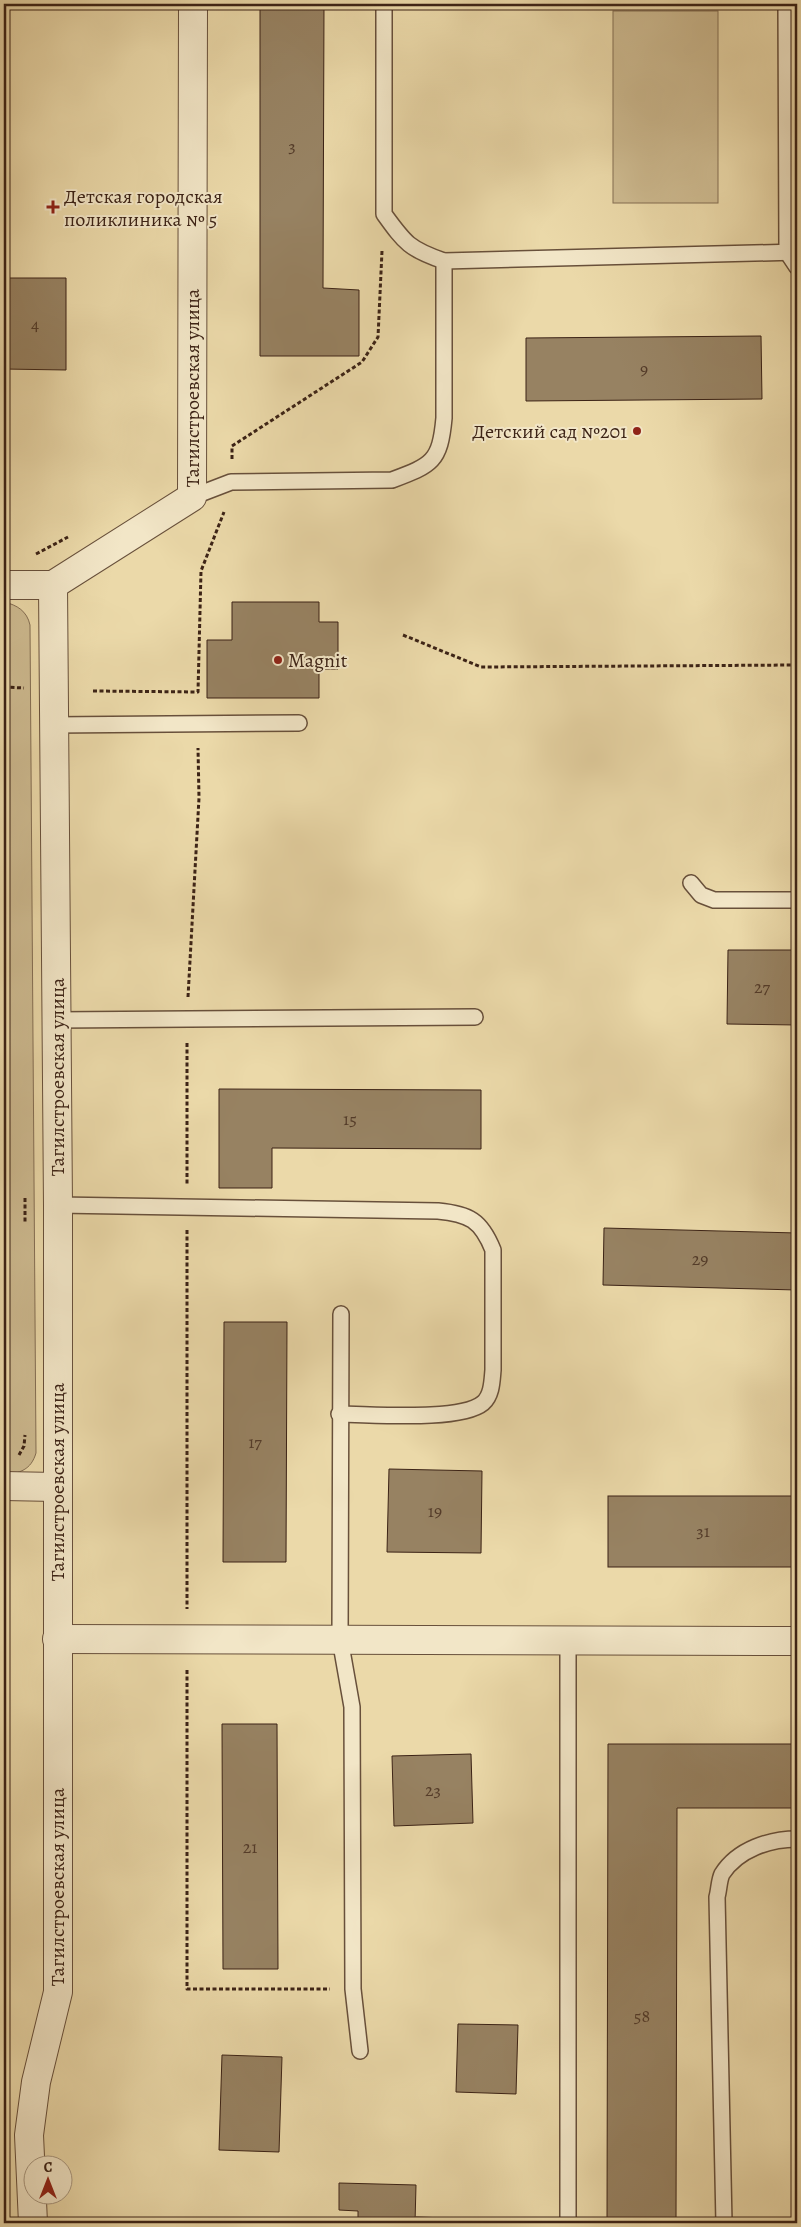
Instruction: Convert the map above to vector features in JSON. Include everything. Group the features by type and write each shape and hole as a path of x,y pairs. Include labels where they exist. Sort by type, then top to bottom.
{"street":[{"name":"Тагилстроевская улица","path":"33,2223 29,2135 36,2082 58,1992 56,1487 58,1205 53,585 192,497 193,4"},
{"path":"4,585 53,585"},
{"path":"4,1486 56,1487"},
{"path":"57,1639 797,1641"}],"lane":[{"path":"384,4 384,214 401,238 418,252 444,261 792,252"},
{"path":"786,4 792,252 797,267"},
{"path":"192,497 232,482 392,480 416,471 436,457 442,439 444,418 444,261"},
{"path":"54,725 299,722"},
{"path":"691,883 701,895 714,900 797,900"},
{"path":"56,1020 475,1017"},
{"path":"58,1205 447,1212 473,1219 486,1232 492,1250 493,1370 491,1389 484,1402 470,1410 451,1414 339,1414"},
{"path":"341,1314 339,1414 340,1639 352,1707 353,1989 360,2051"},
{"path":"568,1639 568,2223"},
{"path":"724,2223 719,1890 722,1875 737,1859 762,1843 797,1839"}],"path":[{"path":"28,554 35,554 70,535"},
{"path":"403,635 481,667 797,665"},
{"path":"198,692 198,798 187,1019 187,1989 353,1989"}],"shaded area":[{"path":"613,11 718,11 718,203 613,203"},
{"path":"4,602 21,609 27,616 30,625 36,1453 34,1459 24,1470 4,1475"}],"building":[{"path":"260,4 324,4 323,288 359,290 359,356 260,356"},
{"path":"4,278 66,278 66,370 4,369"},
{"path":"761,336 762,399 526,401 526,338"},
{"path":"232,602 319,602 319,622 338,622 338,669 319,669 319,698 207,698 207,640 232,640"},
{"path":"728,950 797,950 797,1025 727,1024"},
{"path":"219,1089 481,1090 481,1149 272,1148 272,1188 219,1188"},
{"path":"604,1228 797,1233 797,1290 603,1285"},
{"path":"224,1322 287,1322 286,1562 223,1562"},
{"path":"389,1469 482,1471 481,1553 387,1552"},
{"path":"608,1496 797,1496 797,1567 608,1567"},
{"path":"222,1724 277,1724 278,1969 223,1969"},
{"path":"608,1744 797,1744 797,1808 677,1808 676,2223 607,2223"},
{"path":"471,1754 473,1823 394,1826 392,1756"},
{"path":"458,2024 518,2025 516,2094 456,2092"},
{"path":"222,2055 282,2057 279,2152 219,2150"},
{"path":"339,2183 416,2185 415,2223 358,2223 358,2211 339,2210"},
{"path":"416,2217 513,2220 513,2223 416,2223"}],"place":[{"name":"Детская городская поликлиника № 5","path":"53,207"},
{"name":"Детский сад №201","path":"637,431"},
{"name":"Magnit","path":"278,660"}]}
